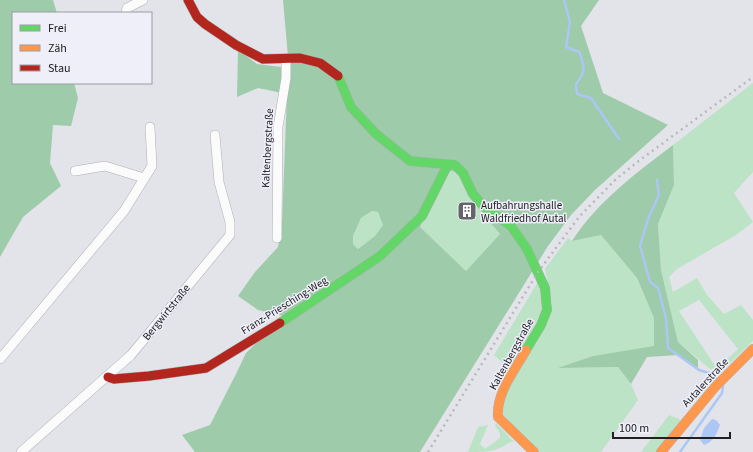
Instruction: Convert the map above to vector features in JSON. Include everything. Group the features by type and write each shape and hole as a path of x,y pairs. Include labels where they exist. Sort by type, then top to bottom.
{"street":[{"path":"126,12 127,8 143,0"},
{"name":"Kaltenbergstraße","path":"188,0 197,17 236,45 263,59 286,60 300,58 320,64 338,75 350,107 376,134 410,161 447,166 456,165 463,172 473,194 484,207 511,226 527,249 545,288 547,310 542,325 502,392 497,408 498,417 534,452"},
{"name":"Kaltenbergstraße","path":"276,238 278,128 286,78 286,60"},
{"path":"0,359 124,210 152,166 150,127"},
{"name":"Bergwirtstraße","path":"21,452 108,377 131,355 230,235 230,222 218,182 215,134"},
{"path":"75,171 105,166 144,178"},
{"name":"Franz-Priesching-Weg","path":"108,377 114,379 149,376 206,368 262,333 293,316 380,256 422,216 447,166"},
{"name":"Autalerstraße","path":"661,452 715,387 753,349"}],"green space":[{"path":"0,0 53,0 57,12 12,12 12,84 74,84 78,98 71,126 53,125 50,163 61,186 23,217 0,257"},
{"path":"283,0 599,0 581,26 603,93 668,125 595,190 571,215 548,246 420,452 195,452 182,435 210,425 246,353 284,316 258,310 238,296 255,272 278,247 282,223 287,94 258,88 237,97 238,50 257,64 289,68","holes":["447,170 456,172 461,178 487,219 500,234 466,271 420,227","372,211 378,212 383,225 375,236 358,249 353,244 353,236 361,218"]},
{"path":"753,83 753,172 734,193 753,222 736,235 677,269 669,277 673,292 697,278 707,295 724,314 741,305 753,320 753,341 723,370 719,367 738,349 699,300 679,311 717,369 710,369 678,342 661,270 658,224 674,185 673,145"},
{"path":"673,145 674,185 658,224 661,270 678,342 698,360 698,369 678,355 647,357 631,384 618,367 558,368 593,356 654,346 654,318 637,278 601,235 572,241 593,213 605,201 631,178"},
{"path":"448,170 456,172 461,178 487,219 500,234 466,271 420,227"},
{"path":"372,211 378,212 383,225 375,236 358,249 353,244 353,236 361,218"},
{"path":"601,235 637,278 654,318 654,347 593,356 560,368 618,367 631,384 638,400 601,452 540,452 502,413 504,399 552,303 545,269 568,238 572,241"},
{"path":"539,280 544,307 515,362 504,364 494,355"},
{"path":"669,415 681,420 656,452 641,452"},
{"path":"496,423 514,442 510,442 500,448 490,451 468,452 478,427 488,425 480,444 485,449 500,438 500,433 495,426"}],"water":[{"path":"712,419 716,420 720,425 718,432 710,442 704,445 700,440 704,428"}],"waterway":[{"path":"564,0 570,22 566,47 579,52 584,69 582,76 576,84 577,94 591,98 619,139"},
{"path":"657,180 659,195 648,219 640,246 650,282 658,288 666,318 668,348 699,370 709,373 718,380"},
{"path":"680,452 722,393 723,386"}],"railway":[{"path":"428,452 538,272 579,217 616,179 753,77"}],"traffic: fast":[{"path":"338,76 351,107 376,134 410,161 455,165 463,173 473,194 484,207 511,226 527,249 545,288 547,310 541,325 526,350"},
{"path":"280,323 380,256 422,216 447,166"}],"traffic: slow":[{"path":"661,452 715,387 753,349"},
{"path":"526,350 503,391 498,408 498,417 534,452"}],"traffic: jam":[{"path":"188,0 197,17 205,24 236,45 263,59 300,58 320,63 338,76"},
{"path":"108,377 114,379 149,376 206,368 280,323"}],"place":[{"name":"Aufbahrungshalle Waldfriedhof Autal","path":"467,211"}]}
